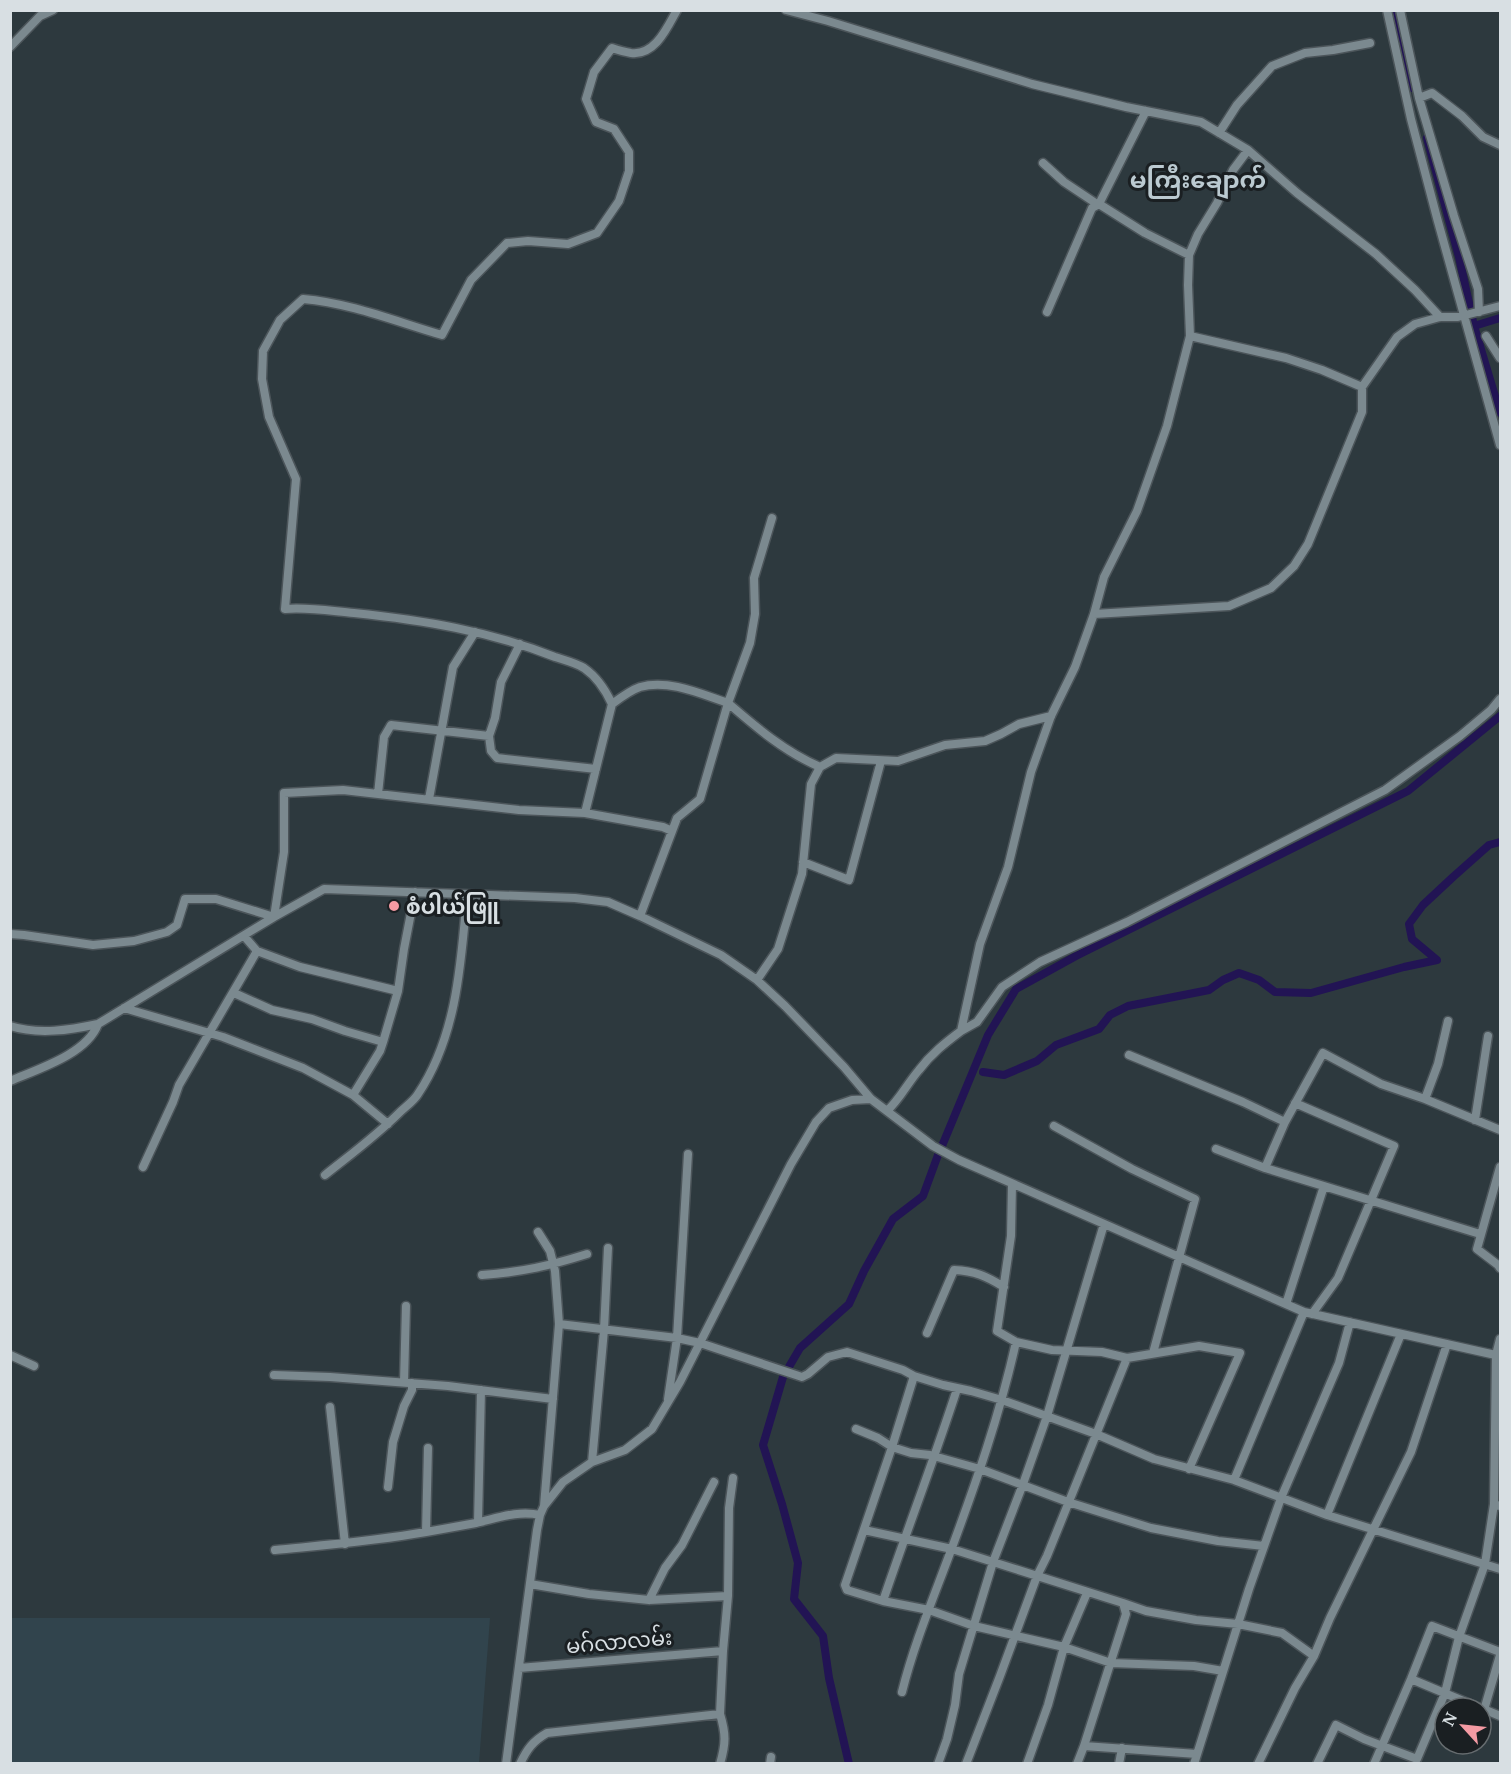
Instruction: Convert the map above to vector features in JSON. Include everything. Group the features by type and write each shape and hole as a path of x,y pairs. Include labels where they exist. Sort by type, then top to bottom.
{"street":[{"path":"10,47 40,16 53,10"},
{"path":"585,813 612,704 606,691 584,668 520,644 433,623 304,608 285,609 296,479 269,417 262,379 263,351 280,320 303,299 354,308 442,336 471,280 507,243 528,241 568,244 597,232 619,201 629,171 629,152 614,129 596,122 586,99 594,72 612,48 633,53 651,49 664,33 677,10"},
{"path":"786,10 1032,84 1201,122 1248,150 1297,193 1376,254 1440,317"},
{"path":"1387,10 1411,119 1500,445"},
{"path":"1400,10 1419,98 1478,289 1478,312"},
{"path":"1219,133 1237,105 1272,66 1305,53 1370,43"},
{"path":"1419,98 1432,93 1462,116 1483,137 1500,145"},
{"path":"1047,312 1092,208 1098,204 1146,111"},
{"path":"961,1032 980,944 1008,867 1031,772 1051,716 1075,667 1094,614 1104,577 1137,511 1167,426 1190,336 1189,255 1233,170 1248,150"},
{"path":"1043,163 1064,182 1098,204 1145,233 1189,255"},
{"path":"1094,614 1229,606 1271,588 1294,566 1308,544 1362,412 1362,387 1397,337 1415,324 1440,317 1458,317 1500,306"},
{"path":"1190,336 1286,358 1362,387"},
{"path":"1486,336 1500,358"},
{"path":"640,916 677,818 700,799 728,703 750,643 755,614 754,578 772,518"},
{"path":"429,799 453,667 474,632"},
{"path":"520,644 501,682 495,718 489,736 490,751 497,758 596,769"},
{"path":"612,704 639,687 657,685 684,689 728,703 763,734 800,758 820,767"},
{"path":"887,1111 898,1101 918,1071 940,1046 977,1022 1002,987 1040,962 1127,922 1385,790 1460,736 1491,710 1500,699"},
{"path":"757,980 778,949 802,874 811,784 820,767 836,758 898,761 945,745 985,741 1019,724 1051,716"},
{"path":"378,794 384,737 391,725 489,736"},
{"path":"803,862 849,880 881,761"},
{"path":"274,917 284,852 284,793 344,790 519,810 585,813 663,827 672,831"},
{"path":"10,1026 38,1031 71,1030 98,1024 274,917 324,890 575,898 608,902 721,955 757,980 844,1067 871,1099 933,1146 1012,1184 1308,1313 1498,1356"},
{"path":"353,1095 380,1051 383,1042 398,991 416,892"},
{"path":"325,1175 378,1134 417,1096 436,1062 450,1021 461,962 467,895"},
{"path":"10,934 93,945 134,941 167,932 177,925 186,899 216,899 274,917"},
{"path":"244,936 257,951 300,967 398,991"},
{"path":"143,1167 173,1102 178,1085 257,951"},
{"path":"234,993 272,1010 383,1042"},
{"path":"124,1008 224,1037 303,1068 353,1095 388,1124"},
{"path":"1425,1099 1448,1021"},
{"path":"10,1081 58,1061 80,1047 96,1030 98,1024"},
{"path":"1475,1120 1488,1035"},
{"path":"1265,1168 1295,1103 1323,1053 1381,1084 1425,1099 1500,1130"},
{"path":"1129,1055 1286,1122"},
{"path":"274,1550 345,1544 426,1532 542,1510 563,1482 592,1462 626,1450 652,1430 667,1407 791,1164 816,1122 829,1108 852,1100 871,1099"},
{"path":"1234,1480 1308,1313 1338,1278 1394,1146 1295,1103"},
{"path":"1054,1126 1132,1169 1196,1199 1154,1353"},
{"path":"1216,1149 1265,1168 1480,1234"},
{"path":"667,1407 677,1338 688,1154"},
{"path":"1500,1167 1477,1249 1500,1268"},
{"path":"1012,1184 1011,1236 997,1331 1016,1342 1052,1350 1102,1352 1127,1358 1199,1346 1240,1353 1190,1469"},
{"path":"1286,1304 1324,1186"},
{"path":"938,1764 955,1705 959,1674 993,1562 1047,1416 1104,1224"},
{"path":"506,1764 542,1510 559,1324 554,1265 550,1251 538,1232"},
{"path":"592,1462 604,1330 608,1248"},
{"path":"482,1275 519,1272 554,1265 587,1254"},
{"path":"927,1333 954,1270 970,1271 1004,1287"},
{"path":"388,1487 393,1442 404,1406 412,1390 408,1382 406,1306"},
{"path":"1084,1746 1122,1748 1197,1760 1264,1546 1281,1498 1339,1363 1350,1322"},
{"path":"559,1324 677,1338 700,1343 802,1377 828,1357 847,1353 903,1370 914,1376 1002,1400 1096,1434 1154,1459 1234,1480 1327,1515 1500,1569"},
{"path":"1327,1515 1401,1334"},
{"path":"1317,1764 1336,1725 1364,1739 1417,1759 1445,1693 1459,1636 1485,1564 1497,1505 1500,1339"},
{"path":"902,1692 911,1656 980,1469 1002,1400 1016,1342"},
{"path":"1258,1764 1295,1688 1314,1656 1330,1618 1411,1452 1447,1344"},
{"path":"10,1355 34,1366"},
{"path":"966,1764 1037,1576 1127,1358"},
{"path":"274,1375 408,1382 553,1399"},
{"path":"914,1376 845,1585 847,1590 883,1601 929,1610 974,1626 1064,1647 1111,1663 1194,1666 1223,1671"},
{"path":"883,1601 957,1389"},
{"path":"478,1522 481,1390"},
{"path":"330,1407 345,1544"},
{"path":"856,1430 878,1438 892,1447 980,1469 1068,1502 1150,1528 1218,1541 1264,1546"},
{"path":"426,1532 428,1448"},
{"path":"720,1764 726,1731 720,1714 728,1596 729,1508 733,1478"},
{"path":"649,1600 665,1568 682,1545 714,1482"},
{"path":"864,1530 952,1549 1146,1611 1196,1620 1238,1624 1282,1633 1314,1656"},
{"path":"530,1584 589,1594 649,1600 728,1596"},
{"path":"1027,1764 1048,1705 1064,1647 1087,1593"},
{"path":"1077,1764 1126,1614 1123,1603"},
{"path":"1374,1764 1432,1626 1500,1654 1486,1696"},
{"name":"မဂ်လာလမ်း","path":"519,1668 723,1651"},
{"path":"1411,1679 1452,1696"},
{"path":"520,1764 528,1747 547,1733 720,1714"},
{"path":"1119,1764 1122,1748"}],"shaded area":[{"path":"11,1618 490,1618 479,1763 11,1763"}],"waterway":[{"path":"1394,10 1413,88"},
{"path":"1427,138 1459,257 1474,326 1500,413"},
{"path":"1474,326 1500,318"},
{"path":"942,1146 988,1035 1016,989 1076,956 1408,791 1500,716"},
{"path":"983,1072 1004,1075 1037,1061 1056,1045 1099,1029 1110,1015 1128,1006 1209,990 1239,973 1259,980 1275,992 1311,993 1437,960 1412,939 1409,924 1423,905 1453,877 1489,845 1500,842"},
{"path":"849,1764 829,1678 823,1636 794,1599 798,1563 763,1445 783,1377 800,1348 849,1304 864,1271 893,1219 923,1196 938,1155"}],"place":[{"name":"စံပါယ်ဖြူ","path":"394,906"}],"district":[{"name":"မကြီးချောက်","path":"1198,178"}]}
